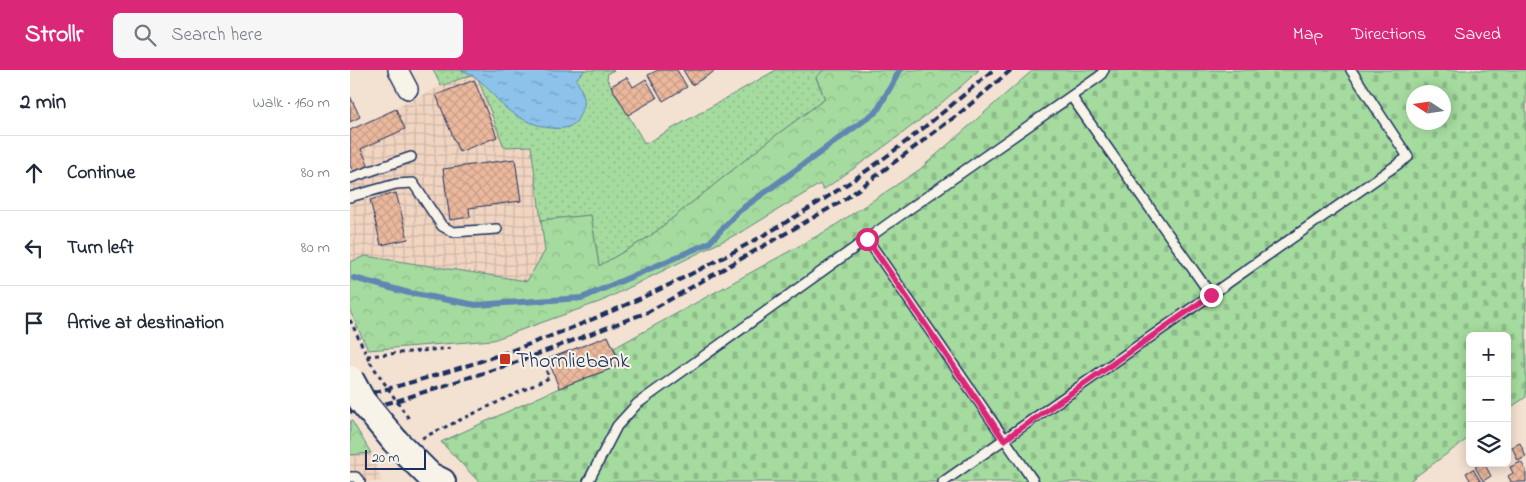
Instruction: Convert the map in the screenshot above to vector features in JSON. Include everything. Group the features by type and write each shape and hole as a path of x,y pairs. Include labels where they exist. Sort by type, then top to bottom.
{"main road":[{"path":"350,379 362,401 404,433 434,480"}],"street":[{"path":"398,70 408,89"}],"lane":[{"path":"588,482 617,426 638,404 867,239 1100,76 1104,70"},
{"path":"943,482 1408,157 1351,70"},
{"path":"1071,96 1211,295"},
{"path":"350,178 411,156"},
{"path":"350,197 396,184 413,183 442,226 453,232 497,229"},
{"path":"867,239 1034,482"},
{"path":"350,477 356,478 360,482"}],"path":[{"path":"350,320 404,433"},
{"path":"366,356 453,348"},
{"path":"421,438 549,378 546,368"}],"shaded area":[{"path":"476,73 531,146 545,251 527,281 365,256 350,262 350,130 441,86"},
{"path":"371,453 382,482 350,482 350,455"}],"green space":[{"path":"433,70 614,70 608,73 607,79 645,144 776,70 824,70 816,78 825,99 775,136 649,237 599,266 591,215 541,220 531,146 504,147 476,73 441,86"},
{"path":"824,70 979,70 923,118 823,190 820,184 745,230 602,301 493,340 368,350 350,311 350,262 365,256 527,281 545,251 541,220 591,215 599,266 649,237 775,136 825,99 816,77"},
{"path":"1033,70 1526,70 1526,397 1511,407 1511,332 1466,332 1466,440 1408,482 479,482 441,442 559,388 621,365 614,348 828,230 919,170"},
{"path":"350,421 352,421 371,453 350,455"}],"water":[{"path":"461,70 585,70 576,79 583,95 584,107 576,122 569,127 552,128 532,123 508,110 482,82"}],"building":[{"path":"658,70 677,70 687,87 663,101 648,75"},
{"path":"683,70 715,70 715,71 692,85"},
{"path":"627,77 633,87 646,79 657,98 628,115 611,86"},
{"path":"474,80 497,137 459,152 436,95"},
{"path":"350,96 360,117 350,122"},
{"path":"396,109 405,129 361,149 369,166 354,173 350,165 350,130"},
{"path":"515,159 521,201 469,208 470,217 450,220 443,169"},
{"path":"396,193 408,239 381,245 370,200"},
{"path":"608,336 621,365 559,388 548,359"},
{"path":"1520,443 1526,457 1518,461 1512,447"},
{"path":"1521,462 1526,470 1526,482 1511,482 1508,476 1513,473 1511,467"},
{"path":"1475,467 1486,467 1491,476 1483,481"},
{"path":"1473,469 1481,482 1471,482 1466,473"}],"waterway":[{"path":"354,278 409,293 476,305 582,298 709,243 739,211 877,111 900,70"}],"railway":[{"path":"350,398 414,382 540,340 601,316 721,259 779,226 856,178 916,134 993,70"},
{"path":"350,412 396,401 514,363 648,312 844,200 960,113 1011,70"}],"place":[{"name":"Thornliebank","path":"505,359"}],"route":[{"path":"867,239 1004,440 1211,295"}]}
